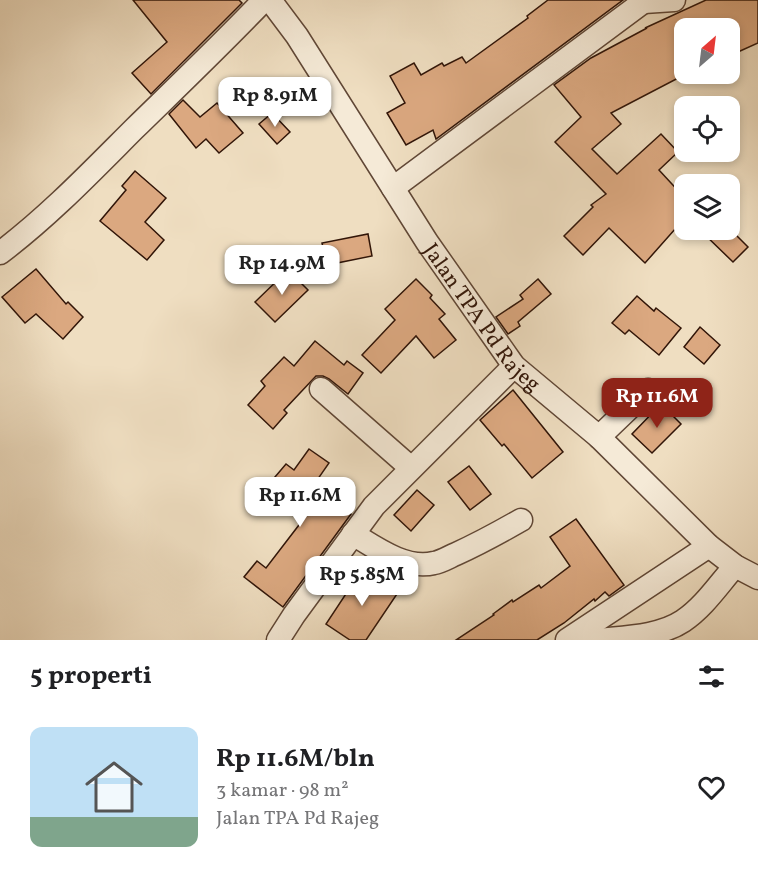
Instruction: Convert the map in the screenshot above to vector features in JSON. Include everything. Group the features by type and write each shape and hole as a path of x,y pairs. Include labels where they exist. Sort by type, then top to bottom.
{"street":[{"path":"0,253 23,236 64,199 264,0"},
{"name":"Jalan TPA Pd Rajeg","path":"270,0 297,36 458,288 514,366 599,437 709,546 735,566 758,578"},
{"path":"393,188 645,1 674,0"},
{"path":"278,640 374,506 514,366"},
{"path":"321,389 411,468"},
{"path":"599,437 648,390"},
{"path":"353,534 399,559 434,564 486,540 521,520"},
{"path":"567,640 709,546"},
{"path":"596,640 635,636 668,628 683,621 703,603 735,566"}],"building":[{"path":"133,0 239,0 242,3 151,94 132,73 167,42"},
{"path":"548,0 623,0 436,139 433,130 406,145 387,113 405,103 390,76 414,63 421,75 442,63 444,66 462,57 466,63 528,18 527,16"},
{"path":"706,0 758,0 758,43 740,51 740,18 674,18 674,80 611,113 621,124 592,149 617,174 661,134 674,148 674,156 659,170 674,186 674,230 645,263 609,228 583,255 564,236 593,207 591,205 606,194 555,142 581,117 554,85 591,58 647,28 645,28"},
{"path":"183,100 200,117 217,103 243,133 219,153 206,139 196,148 169,114"},
{"path":"272,113 290,132 277,144 259,124"},
{"path":"135,171 166,198 145,222 164,240 147,260 100,221 126,190 122,186"},
{"path":"368,234 372,256 327,265 322,243"},
{"path":"740,239 748,247 733,262 710,240"},
{"path":"36,269 66,304 68,302 83,317 63,339 36,314 25,323 2,297"},
{"path":"288,270 308,290 275,322 255,302"},
{"path":"416,279 432,295 430,298 445,314 439,319 456,340 434,358 416,336 381,373 362,355 395,320 385,309"},
{"path":"538,279 551,294 518,322 520,326 508,334 496,317 523,299 520,295"},
{"path":"637,296 654,311 656,308 681,328 659,355 629,330 625,334 612,323"},
{"path":"700,327 720,345 704,364 684,347"},
{"path":"315,341 344,365 347,361 363,373 348,394 329,379 316,376 284,410 287,413 273,429 248,405 265,386 261,381 284,357 294,366"},
{"path":"513,390 563,452 532,478 504,444 502,446 480,420"},
{"path":"661,404 681,424 652,453 632,434"},
{"path":"309,449 329,463 315,483 351,514 283,607 244,577 257,561 266,568 302,521 264,490 286,464 294,470"},
{"path":"469,466 491,494 470,510 448,482"},
{"path":"417,490 434,505 411,531 394,515"},
{"path":"576,519 624,585 609,596 605,592 537,640 456,640 512,600 513,602 539,585 541,588 570,566 550,537"},
{"path":"363,568 399,591 366,640 350,640 326,624"}]}
